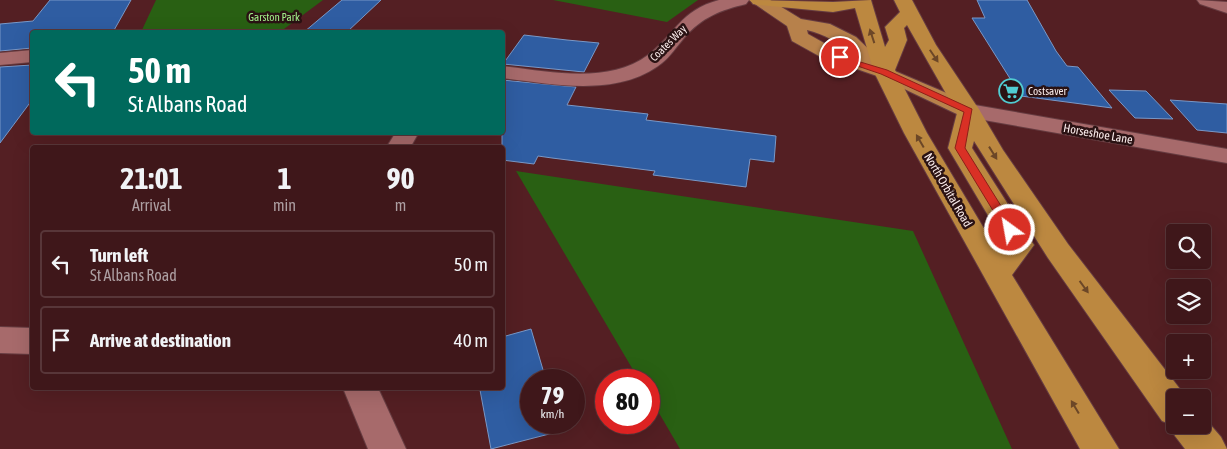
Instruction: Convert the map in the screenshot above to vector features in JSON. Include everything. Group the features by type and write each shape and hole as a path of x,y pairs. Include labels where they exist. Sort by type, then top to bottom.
{"highway":[{"path":"758,0 833,7 862,1"},
{"name":"North Orbital Road","path":"862,1 884,72 914,131 1100,449"},
{"path":"884,72 898,40 894,27 906,7"},
{"path":"906,7 926,45 1058,251 1166,398"},
{"path":"969,111 960,148 1020,245 996,274"},
{"path":"1196,434 1208,449"}],"main road":[{"path":"758,0 796,23 799,37 826,52 884,72 969,111"}],"street":[{"name":"Coates Way","path":"505,72 574,79 606,77 632,71 655,59 692,19 715,7 740,0"},
{"path":"1206,0 1227,8"},
{"path":"0,60 30,56"},
{"name":"Horseshoe Lane","path":"969,111 1227,156"},
{"path":"0,340 30,341"},
{"path":"362,390 387,449"}],"green space":[{"name":"Garston Park","path":"156,0 323,0 283,30 142,30"},
{"path":"553,0 698,0 667,22"},
{"path":"516,171 913,231 1012,449 680,449 660,415 660,369 633,369"}],"building":[{"path":"50,0 131,0 114,30 30,30 30,48 0,51 0,24 33,21"},
{"path":"342,0 381,0 349,30 306,30"},
{"path":"977,0 1027,0 1056,51 1067,66 1078,67 1112,108 1021,96 972,18 985,18"},
{"path":"524,35 599,43 584,72 505,64 505,61"},
{"path":"30,65 30,103 0,143 0,67"},
{"path":"505,80 576,87 567,105 648,114 646,120 776,136 774,162 750,159 746,187 653,175 655,171 538,156 534,164 505,160 505,145 502,145 502,135 505,135"},
{"path":"1109,90 1146,91 1173,119 1135,118"},
{"path":"1170,100 1227,104 1227,133 1197,130"},
{"path":"531,329 543,369 520,369 520,434 549,434 491,449 480,390 505,390 505,336"}],"place":[{"name":"Costsaver","path":"1011,91"}],"route":[{"path":"840,57 884,72 969,111 960,148 1010,230"}]}
